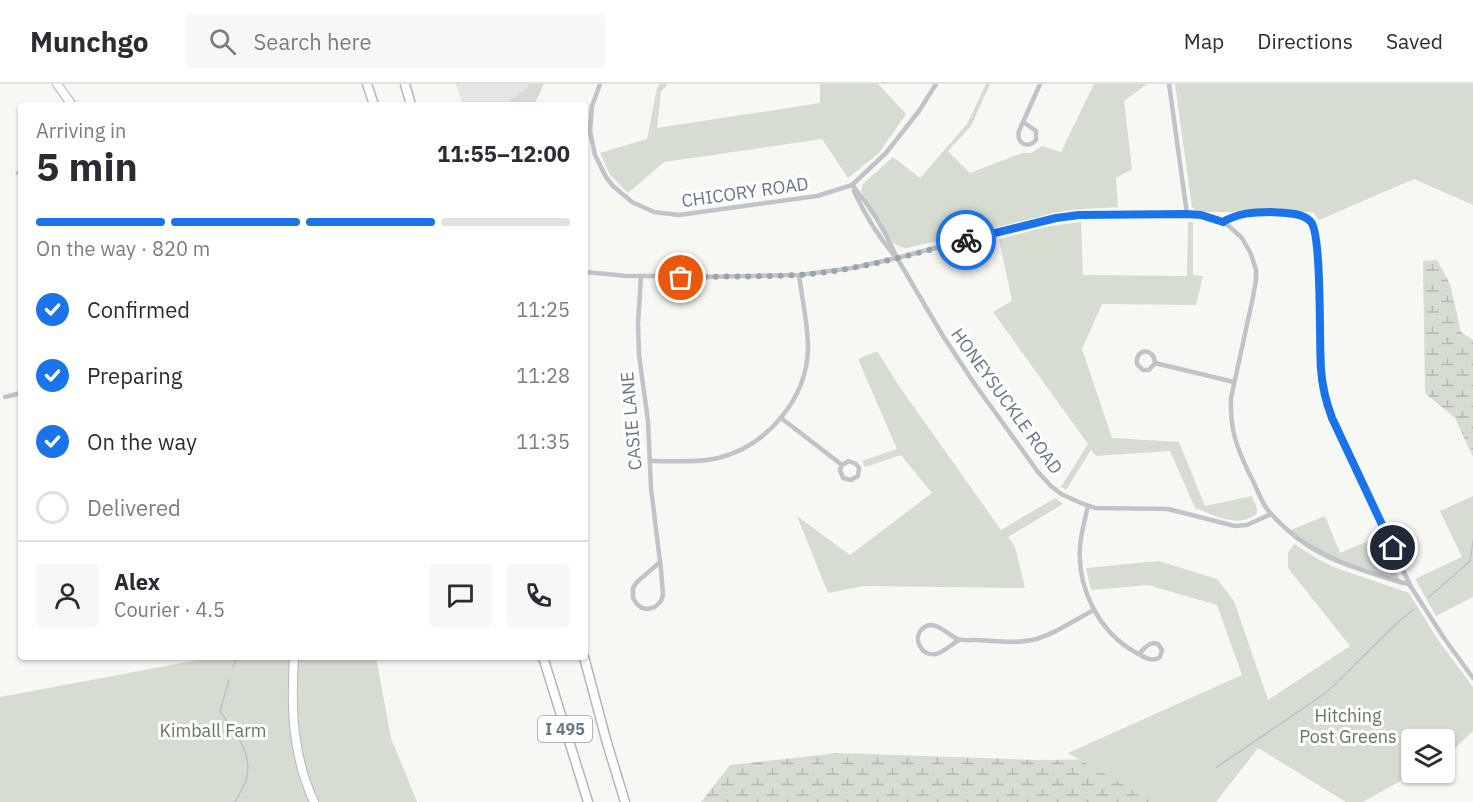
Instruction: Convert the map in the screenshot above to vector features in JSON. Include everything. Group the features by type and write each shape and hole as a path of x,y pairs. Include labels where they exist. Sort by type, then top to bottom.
{"highway":[{"path":"367,84 373,102"},
{"path":"405,84 410,102"},
{"name":"I 495","path":"544,660 588,802"},
{"name":"I 495","path":"585,660 625,802"}],"main road":[{"path":"57,84 70,102"},
{"path":"294,660 292,703 295,742 300,764 314,802"}],"street":[{"name":"CHICORY ROAD","path":"600,84 595,94 590,118 591,143 602,171 613,186 643,208 666,214 691,215 817,196 852,185 886,153 919,111 936,84"},
{"path":"1023,122 1034,128 1037,134 1032,144 1022,144 1018,138 1023,122 1040,84"},
{"path":"1169,84 1187,214"},
{"path":"852,185 859,202 879,235 897,258"},
{"path":"1223,222 1244,213 1275,212 1302,217 1313,224 1318,266 1321,366 1325,398 1332,418 1411,587"},
{"path":"701,277 799,275 852,268 1012,228 1079,215 1187,214 1201,215 1223,222 1236,232 1246,245 1256,270 1253,297 1234,382 1230,412 1234,436 1241,456 1261,498 1271,514 1294,536 1316,551 1354,568 1408,584 1473,678"},
{"name":"HONEYSUCKLE ROAD","path":"897,258 958,360 1038,472 1061,494 1088,506 1111,509 1168,509 1235,526 1247,525 1271,514"},
{"path":"692,267 699,271 701,277 698,284 690,286 684,284 681,276 685,269 692,267"},
{"path":"588,272 681,276"},
{"path":"650,462 705,460 730,454 753,443 781,418 795,397 807,362 807,337 799,275"},
{"name":"CASIE LANE","path":"641,276 638,345 648,421 651,488 660,562 663,598 654,607 642,608 633,598 633,588 660,562"},
{"path":"1146,351 1152,354 1155,363 1149,370 1143,370 1137,364 1137,358 1140,353 1146,351"},
{"path":"1155,363 1234,382"},
{"path":"5,397 18,394"},
{"path":"781,418 842,465"},
{"path":"849,461 856,464 859,468 858,476 851,480 843,478 840,470 842,465 849,461"},
{"path":"1088,506 1081,538 1080,558 1083,582 1094,610 1115,638 1139,654 1154,660 1160,657 1162,650 1158,644 1152,643 1148,644 1139,654"},
{"path":"959,640 939,653 933,654 924,651 918,640 923,629 931,625 940,627 959,640 1014,642 1033,640 1094,610"}],"shaded area":[{"path":"456,84 530,84 509,102 462,102"}],"green space":[{"path":"530,84 544,84 535,102 509,102"},
{"path":"660,84 668,84 661,92 657,128 820,103 820,84 878,84 906,114 879,153 848,178 822,139 664,162 628,193 610,175 600,153 647,139 657,88"},
{"path":"986,84 990,84 971,126 948,151 970,173 1022,153 1031,153 1042,146 1061,152 1094,84 1147,84 1124,101 1132,169 1116,178 1118,207 1058,212 907,248 893,243 861,191 863,184 893,157 920,178 967,124"},
{"path":"1175,84 1473,84 1473,205 1414,179 1319,220 1313,212 1197,212 1192,207"},
{"path":"1081,222 1083,275 1187,276 1188,222 1193,222 1193,275 1203,276 1196,305 1102,304 1082,349 1112,438 1179,442 1205,506 1252,496 1257,510 1254,516 1245,520 1230,520 1195,508 1170,451 1096,456 1091,450 1066,490 1061,487 1088,444 993,312 1012,301 999,239 1050,226"},
{"path":"1437,260 1450,284 1461,332 1473,340 1473,457 1455,418 1425,393 1423,261"},
{"path":"877,351 899,386 1001,530 1055,498 1063,504 1008,537 1015,547 1025,588 864,586 828,593 797,516 850,555 932,493 901,455 865,467 862,461 897,449 858,359"},
{"path":"1473,496 1473,597 1436,616 1415,579 1462,557 1440,511"},
{"path":"1325,516 1340,553 1378,537 1403,586 1330,561 1308,549 1286,532"},
{"name":"Hitching Post Greens","path":"1294,544 1336,568 1409,593 1438,640 1473,687 1473,731 1455,748 1455,729 1401,729 1401,780 1363,802 1346,802 1258,748 1216,802 1153,802 1068,753 1242,675 1217,605 1148,585 1091,590 1086,568 1159,561 1217,579 1234,601 1268,700 1350,646 1288,568 1288,553"},
{"name":"Kimball Farm","path":"198,660 377,660 391,738 417,802 0,802 0,697"},
{"path":"838,753 1037,760 1113,759 1215,802 701,802 730,765"}],"waterway":[{"path":"1429,597 1470,561 1473,541"},
{"path":"1217,767 1327,692 1414,609"},
{"path":"233,667 236,660"},
{"path":"229,680 220,711 241,743 248,770 245,783 235,802"}],"way so far":[{"path":"681,278 684,284 692,286 696,285 701,277 799,275 852,268 966,240"}],"route":[{"path":"966,240 1039,221 1079,215 1187,214 1201,215 1223,222 1244,213 1275,212 1292,214 1309,221 1315,230 1321,366 1325,398 1332,418 1393,548"}]}
